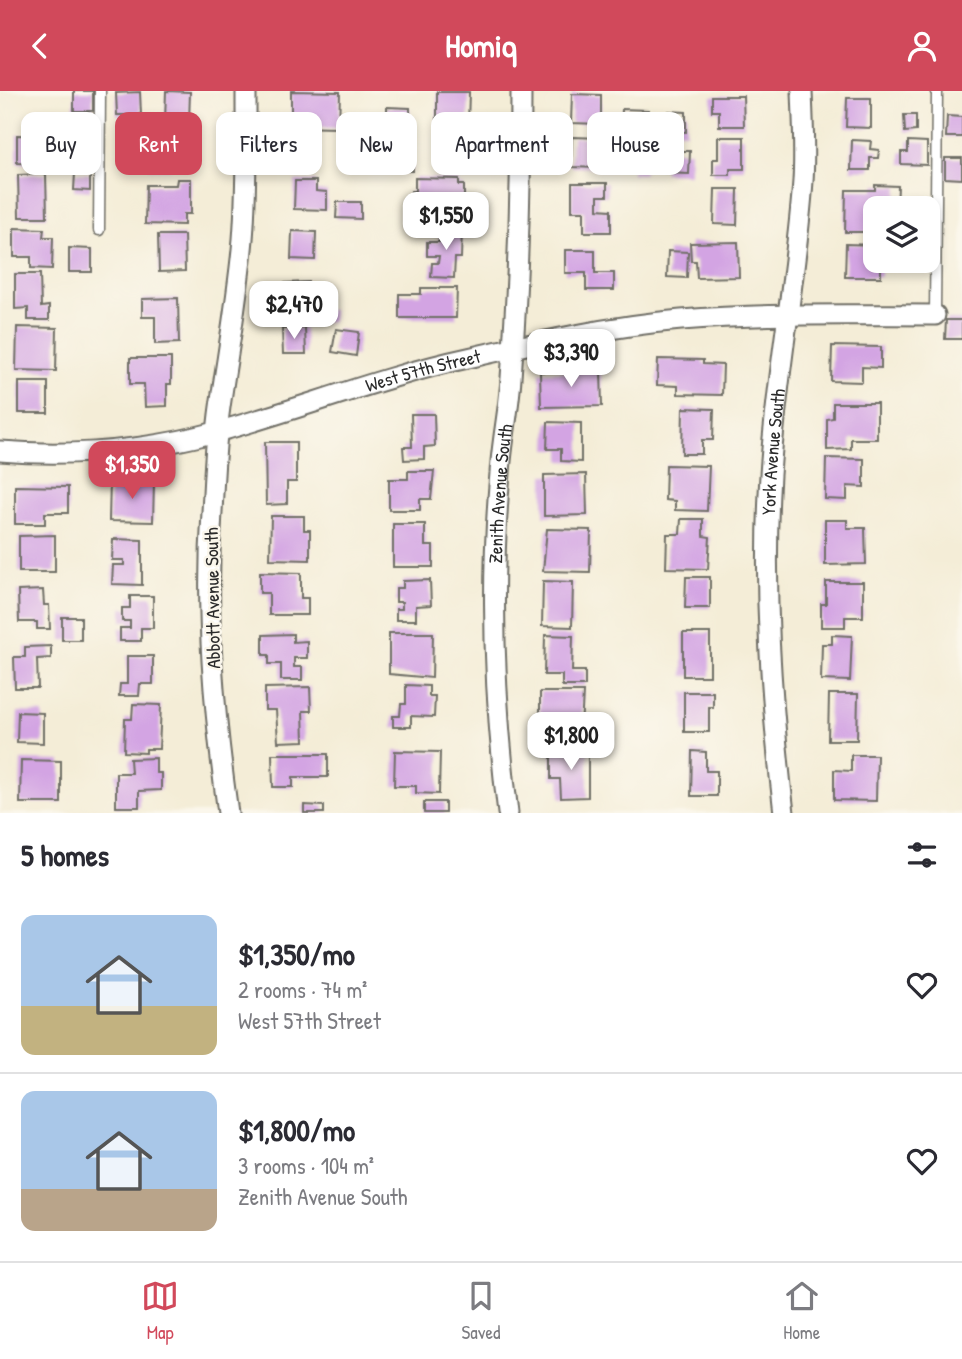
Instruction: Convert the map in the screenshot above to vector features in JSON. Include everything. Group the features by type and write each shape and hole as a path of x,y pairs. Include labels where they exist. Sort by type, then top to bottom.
{"street":[{"name":"Abbott Avenue South","path":"228,813 216,729 209,622 211,515 218,431 243,238 246,91"},
{"name":"Zenith Avenue South","path":"508,813 500,749 495,657 495,565 500,472 513,348 521,176 521,91"},
{"name":"York Avenue South","path":"784,813 773,722 768,600 770,477 781,353 788,315 803,179 803,91"},
{"name":"West 57th Street","path":"0,451 93,452 158,444 218,431 465,358 571,336 680,320 788,315 935,315"}],"lane":[{"path":"99,230 100,91"},
{"path":"935,315 937,91"}],"building":[{"path":"74,91 93,91 93,111 74,111"},
{"path":"166,91 190,92 189,112 165,112"},
{"path":"291,91 340,92 336,128 322,128 322,112 291,112"},
{"path":"140,92 141,112 117,112 116,93"},
{"path":"437,92 469,92 468,112 437,112"},
{"path":"572,94 601,95 601,112 587,112 587,124 573,123"},
{"path":"712,96 743,96 744,126 719,126 719,111 712,111"},
{"path":"847,98 871,98 871,128 846,127"},
{"path":"387,107 410,108 410,112 387,112"},
{"path":"622,109 648,110 648,112 622,112"},
{"path":"668,111 686,112 686,132 684,112"},
{"path":"904,115 916,115 916,131 905,132"},
{"path":"947,116 962,117 962,137 946,137"},
{"path":"17,135 21,135 21,163 17,163"},
{"path":"573,137 587,138 587,168 573,167"},
{"path":"718,137 744,137 744,169 730,169 730,175 713,175 713,159 718,159"},
{"path":"852,140 871,141 870,149 879,150 878,158 870,158 870,170 851,170"},
{"path":"908,141 927,142 927,165 901,164 901,152 908,152"},
{"path":"684,151 690,151 689,174 684,174"},
{"path":"945,158 962,158 962,179 945,178"},
{"path":"18,175 46,175 47,217 19,217"},
{"path":"75,175 90,175 90,191 74,190"},
{"path":"415,178 459,179 459,185 464,185 464,222 441,221 441,209 411,209 411,191 415,191"},
{"path":"177,179 191,179 191,214 184,214 184,225 145,224 146,185 176,185"},
{"path":"295,181 316,181 316,191 327,192 327,210 294,209"},
{"path":"572,183 607,183 607,196 598,196 598,209 611,210 611,232 584,232 584,211 572,211"},
{"path":"875,185 898,186 898,196 863,196 863,232 845,232 846,190 875,190"},
{"path":"715,189 738,189 737,225 714,224"},
{"path":"337,202 361,202 361,219 336,218"},
{"path":"14,228 44,229 43,237 53,237 52,269 31,268 31,257 14,257"},
{"path":"439,228 462,229 461,258 455,258 454,278 431,277 432,263 438,263 439,256 427,256 427,242 439,242"},
{"path":"292,231 316,232 315,260 291,259"},
{"path":"158,235 184,235 185,271 159,272"},
{"path":"738,242 739,277 697,278 696,261 691,261 690,243"},
{"path":"846,244 863,245 863,273 881,273 881,277 845,277"},
{"path":"69,248 92,249 92,272 69,272"},
{"path":"565,250 595,250 595,273 614,273 614,290 586,290 586,273 565,273"},
{"path":"668,251 688,252 687,278 667,277"},
{"path":"15,274 40,274 41,307 49,306 49,320 28,320 28,308 15,309"},
{"path":"308,282 308,310 285,310 285,283"},
{"path":"421,288 457,288 456,318 399,318 399,294 421,294"},
{"path":"178,298 179,343 155,344 155,317 142,317 142,299"},
{"path":"316,310 333,310 332,322 315,322"},
{"path":"946,320 962,320 962,339 945,339"},
{"path":"17,327 57,328 56,371 16,370"},
{"path":"305,328 306,354 283,354 282,329"},
{"path":"336,329 359,332 356,356 332,352"},
{"path":"832,346 881,347 881,368 862,367 862,382 831,381"},
{"path":"130,358 171,358 171,384 167,384 167,406 145,407 144,384 130,384"},
{"path":"658,359 703,360 703,364 723,365 722,395 678,394 678,386 657,385"},
{"path":"601,371 602,406 541,407 540,372"},
{"path":"19,382 48,382 48,413 19,413"},
{"path":"833,403 877,403 877,439 851,439 851,449 827,450 827,419 833,418"},
{"path":"683,408 714,409 713,440 702,440 702,454 682,454"},
{"path":"411,414 434,414 435,446 424,447 424,459 404,460 403,447 412,447"},
{"path":"548,422 581,423 581,462 561,461 561,449 547,449"},
{"path":"265,442 296,442 296,482 287,482 287,504 266,505"},
{"path":"826,458 864,459 864,487 847,486 847,500 825,499"},
{"path":"666,465 709,466 707,511 675,510 675,501 665,500"},
{"path":"408,471 434,471 431,499 420,499 420,510 389,510 389,479 408,479"},
{"path":"586,474 587,515 544,516 544,475"},
{"path":"110,480 154,481 153,522 109,521"},
{"path":"15,486 68,487 68,513 45,513 45,524 15,524"},
{"path":"271,516 304,516 304,530 310,530 310,560 270,559"},
{"path":"681,519 703,519 703,536 710,537 708,569 666,568 667,534 680,534"},
{"path":"825,520 847,520 847,528 865,528 866,564 825,565"},
{"path":"393,524 425,524 425,546 433,546 433,567 393,567"},
{"path":"547,529 591,530 590,572 543,571"},
{"path":"55,535 55,572 19,572 19,536"},
{"path":"113,539 142,540 142,585 112,584 113,565 124,565 124,560 112,560"},
{"path":"260,572 301,573 301,598 308,598 308,615 269,615 269,593 260,593"},
{"path":"686,577 710,577 710,608 685,608"},
{"path":"430,580 431,605 416,606 416,620 396,620 396,609 402,609 402,602 396,602 396,588 403,588 403,581"},
{"path":"543,581 573,582 572,627 542,626"},
{"path":"826,582 863,582 863,617 845,617 845,627 821,627 821,604 826,604"},
{"path":"43,590 44,605 49,605 50,629 37,629 37,622 19,622 18,591"},
{"path":"130,596 153,596 153,628 141,628 141,641 120,641 120,628 130,628 130,621 122,621 122,608 130,608"},
{"path":"62,617 81,617 81,640 62,640"},
{"path":"389,633 433,633 432,678 389,674"},
{"path":"683,633 710,633 710,676 683,676"},
{"path":"293,634 293,642 307,641 307,658 294,658 294,667 302,667 302,680 281,680 281,664 269,664 269,655 263,655 263,635"},
{"path":"545,635 573,636 572,671 585,671 585,686 562,686 562,675 544,675"},
{"path":"832,635 852,636 850,681 821,680 822,644 832,644"},
{"path":"51,646 51,658 37,659 38,688 15,688 14,657 25,657 25,647"},
{"path":"127,656 153,656 153,684 140,684 139,696 119,696 120,684 127,684"},
{"path":"406,685 429,686 429,696 435,696 434,717 411,716 411,727 393,727 393,716 400,716 401,704 406,704"},
{"path":"310,687 311,711 303,711 304,741 278,742 276,710 265,710 265,688"},
{"path":"540,692 583,692 581,729 593,729 593,744 548,744 548,724 540,724"},
{"path":"684,692 713,692 713,707 709,707 709,732 684,732"},
{"path":"829,694 858,694 857,740 828,740"},
{"path":"133,704 161,705 159,749 146,749 146,753 124,752 125,719 132,719"},
{"path":"18,712 43,713 43,743 17,742"},
{"path":"551,750 588,750 588,797 561,798 560,779 551,779"},
{"path":"395,751 440,752 439,794 416,793 416,786 394,786"},
{"path":"692,751 706,752 706,771 717,771 717,796 691,796"},
{"path":"272,754 328,754 328,777 293,777 293,787 273,787"},
{"path":"851,755 877,755 876,801 834,800 834,770 851,771"},
{"path":"156,758 156,773 161,773 161,790 139,791 139,807 116,807 116,773 131,773 130,759"},
{"path":"21,760 61,761 61,803 20,803"},
{"path":"424,802 445,802 445,813 424,813"},
{"path":"304,805 324,806 324,813 304,813"}]}
